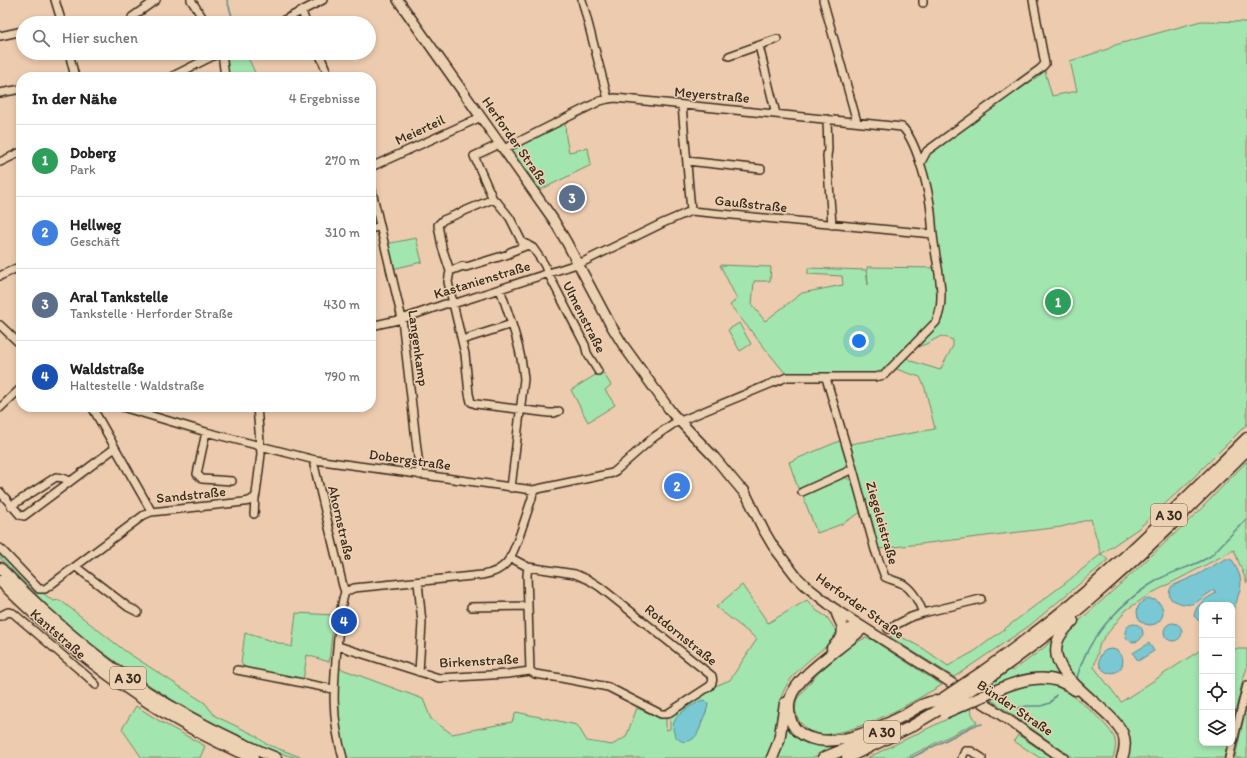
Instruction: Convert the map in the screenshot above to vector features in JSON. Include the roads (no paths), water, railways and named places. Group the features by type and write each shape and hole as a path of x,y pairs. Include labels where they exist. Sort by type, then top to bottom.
{"highway":[{"name":"A 30","path":"982,677 1089,589 1247,438"},
{"name":"A 30","path":"847,758 910,727 942,707 982,677 1048,634 1093,597 1141,553 1247,450"},
{"name":"A 30","path":"0,568 71,635 128,678 166,704 205,725 276,758"},
{"name":"A 30","path":"0,581 66,642 124,686 163,712 202,734 253,758"},
{"path":"1093,597 1090,606 1072,621 1063,632 1058,641 1057,656 1063,671 1070,680 1117,724 1123,735 1125,743 1125,751 1122,758"},
{"path":"836,610 837,617 844,630 842,636"},
{"path":"772,758 779,740 787,698 797,679 832,648 850,629 854,627 863,628"},
{"path":"863,628 853,638 811,671 794,690 790,700 790,720 799,732 806,737 815,740 833,741 846,738 903,716 931,700 942,707 997,690 1020,681 1037,678 1054,680 1072,687 1114,727 1119,736 1120,746 1116,758"},
{"name":"A 30","path":"823,758 850,747 905,720 942,707"}],"main road":[{"name":"Herforder Straße","path":"398,0 553,219 622,345 672,413 715,458 745,494 773,546 796,576 836,610 950,682"},
{"name":"Bünder Straße","path":"950,682 992,708 1063,758"}],"street":[{"path":"55,0 59,16"},
{"path":"133,16 156,0"},
{"path":"191,0 201,16"},
{"path":"292,16 323,0"},
{"path":"582,0 608,99"},
{"path":"823,0 857,122"},
{"path":"920,164 927,152 1045,64 1033,0"},
{"path":"302,11 304,16"},
{"path":"0,36 16,33"},
{"path":"729,56 776,39"},
{"path":"758,46 776,114"},
{"path":"71,60 74,72"},
{"path":"181,72 206,60"},
{"path":"221,60 224,72"},
{"path":"322,60 326,72"},
{"path":"0,93 16,90"},
{"name":"Meyerstraße","path":"493,199 474,156 502,147 608,99 615,98 902,126 907,131 916,150 930,204 940,289 940,311 936,322 884,375 876,377 826,378"},
{"path":"682,105 691,211"},
{"name":"Meierteil","path":"376,165 481,117"},
{"path":"827,119 827,156 832,225"},
{"path":"916,150 927,152"},
{"path":"0,162 16,154"},
{"path":"687,161 761,169"},
{"path":"493,199 444,220 438,225 442,248 450,271 448,282 465,354 468,394 472,402 476,404 554,413 559,411"},
{"name":"Ulmenstraße","path":"493,199 510,218 522,242 533,248 544,264 585,345 587,353 598,371"},
{"name":"Langenkamp","path":"376,209 402,319 420,475"},
{"name":"Gaußstraße","path":"578,263 691,211 933,234"},
{"path":"376,227 380,226"},
{"path":"450,271 463,266 466,267 509,254 510,252 528,245"},
{"name":"Kastanienstraße","path":"376,325 402,319 445,304 453,304 578,263"},
{"path":"0,276 16,268"},
{"path":"500,289 519,347 524,379 511,488"},
{"path":"462,340 512,324"},
{"path":"0,325 16,340"},
{"name":"Dobergstraße","path":"139,412 206,432 315,460 532,490 613,473 654,437 673,424 681,422 787,377 826,378"},
{"name":"Ziegeleistraße","path":"826,378 875,550 885,577 908,588 913,593 923,613"},
{"path":"1,405 16,392"},
{"path":"96,412 151,512"},
{"path":"254,514 254,498 256,494 261,454 258,412"},
{"path":"206,432 197,474 202,480 232,481"},
{"path":"0,492 20,515 24,516 115,448"},
{"name":"Ahornstraße","path":"315,460 314,465 345,592"},
{"name":"Ziegeleistraße","path":"802,492 853,469"},
{"path":"11,506 56,477 70,481"},
{"path":"343,758 337,733 334,709 334,689 343,597 345,592 354,588 490,574 501,568 511,558 532,498 532,490"},
{"name":"Sandstraße","path":"0,548 39,589 45,589 144,515 151,512 244,502 254,498"},
{"name":"Rotdornstraße","path":"511,558 528,567 575,574 589,580 600,587 712,676 713,679 710,686 667,714 662,714 608,688 535,674 530,671"},
{"path":"76,567 128,607 138,612"},
{"path":"528,567 530,671"},
{"path":"418,582 422,623 419,672"},
{"path":"888,629 911,617 923,613 981,599"},
{"path":"471,607 528,606"},
{"name":"Kantstraße","path":"0,616 8,612 13,613 88,677 96,686"},
{"name":"Birkenstraße","path":"338,646 439,678 508,674 530,671"},
{"path":"237,670 334,689"},
{"path":"1229,758 1247,685"},
{"path":"962,758 965,751 971,751 982,758"}],"water":[{"path":"1225,559 1230,559 1233,561 1238,570 1241,582 1240,591 1235,606 1235,602 1202,602 1216,593 1214,590 1198,601 1190,604 1178,603 1171,599 1169,594 1172,586 1197,575"},
{"path":"1150,599 1159,603 1163,612 1159,621 1150,625 1141,621 1137,612 1141,603"},
{"path":"1199,605 1199,621 1194,616"},
{"path":"1169,623 1177,623 1182,628 1180,639 1177,641 1169,641 1164,636 1164,628"},
{"path":"1134,624 1140,627 1143,633 1140,639 1134,642 1128,639 1125,633 1128,627"},
{"path":"1149,643 1154,651 1138,661 1133,653"},
{"path":"1111,649 1120,652 1123,661 1120,670 1111,673 1102,670 1099,661 1102,652"},
{"path":"704,700 708,703 698,732 694,738 689,741 680,741 673,730 675,720 686,709"}],"waterway":[{"path":"227,0 232,16"},
{"path":"1077,678 1089,647 1098,633 1121,607 1147,586 1161,578 1211,556 1247,518"},
{"path":"1018,708 1027,706 1041,706 1050,703 1056,695"},
{"path":"911,758 973,726 982,724"}],"place":[{"name":"Aral Tankstelle","path":"572,198"},
{"name":"Doberg","path":"1058,302"},
{"name":"Hellweg","path":"677,486"},
{"name":"Waldstraße","path":"344,621"}]}
